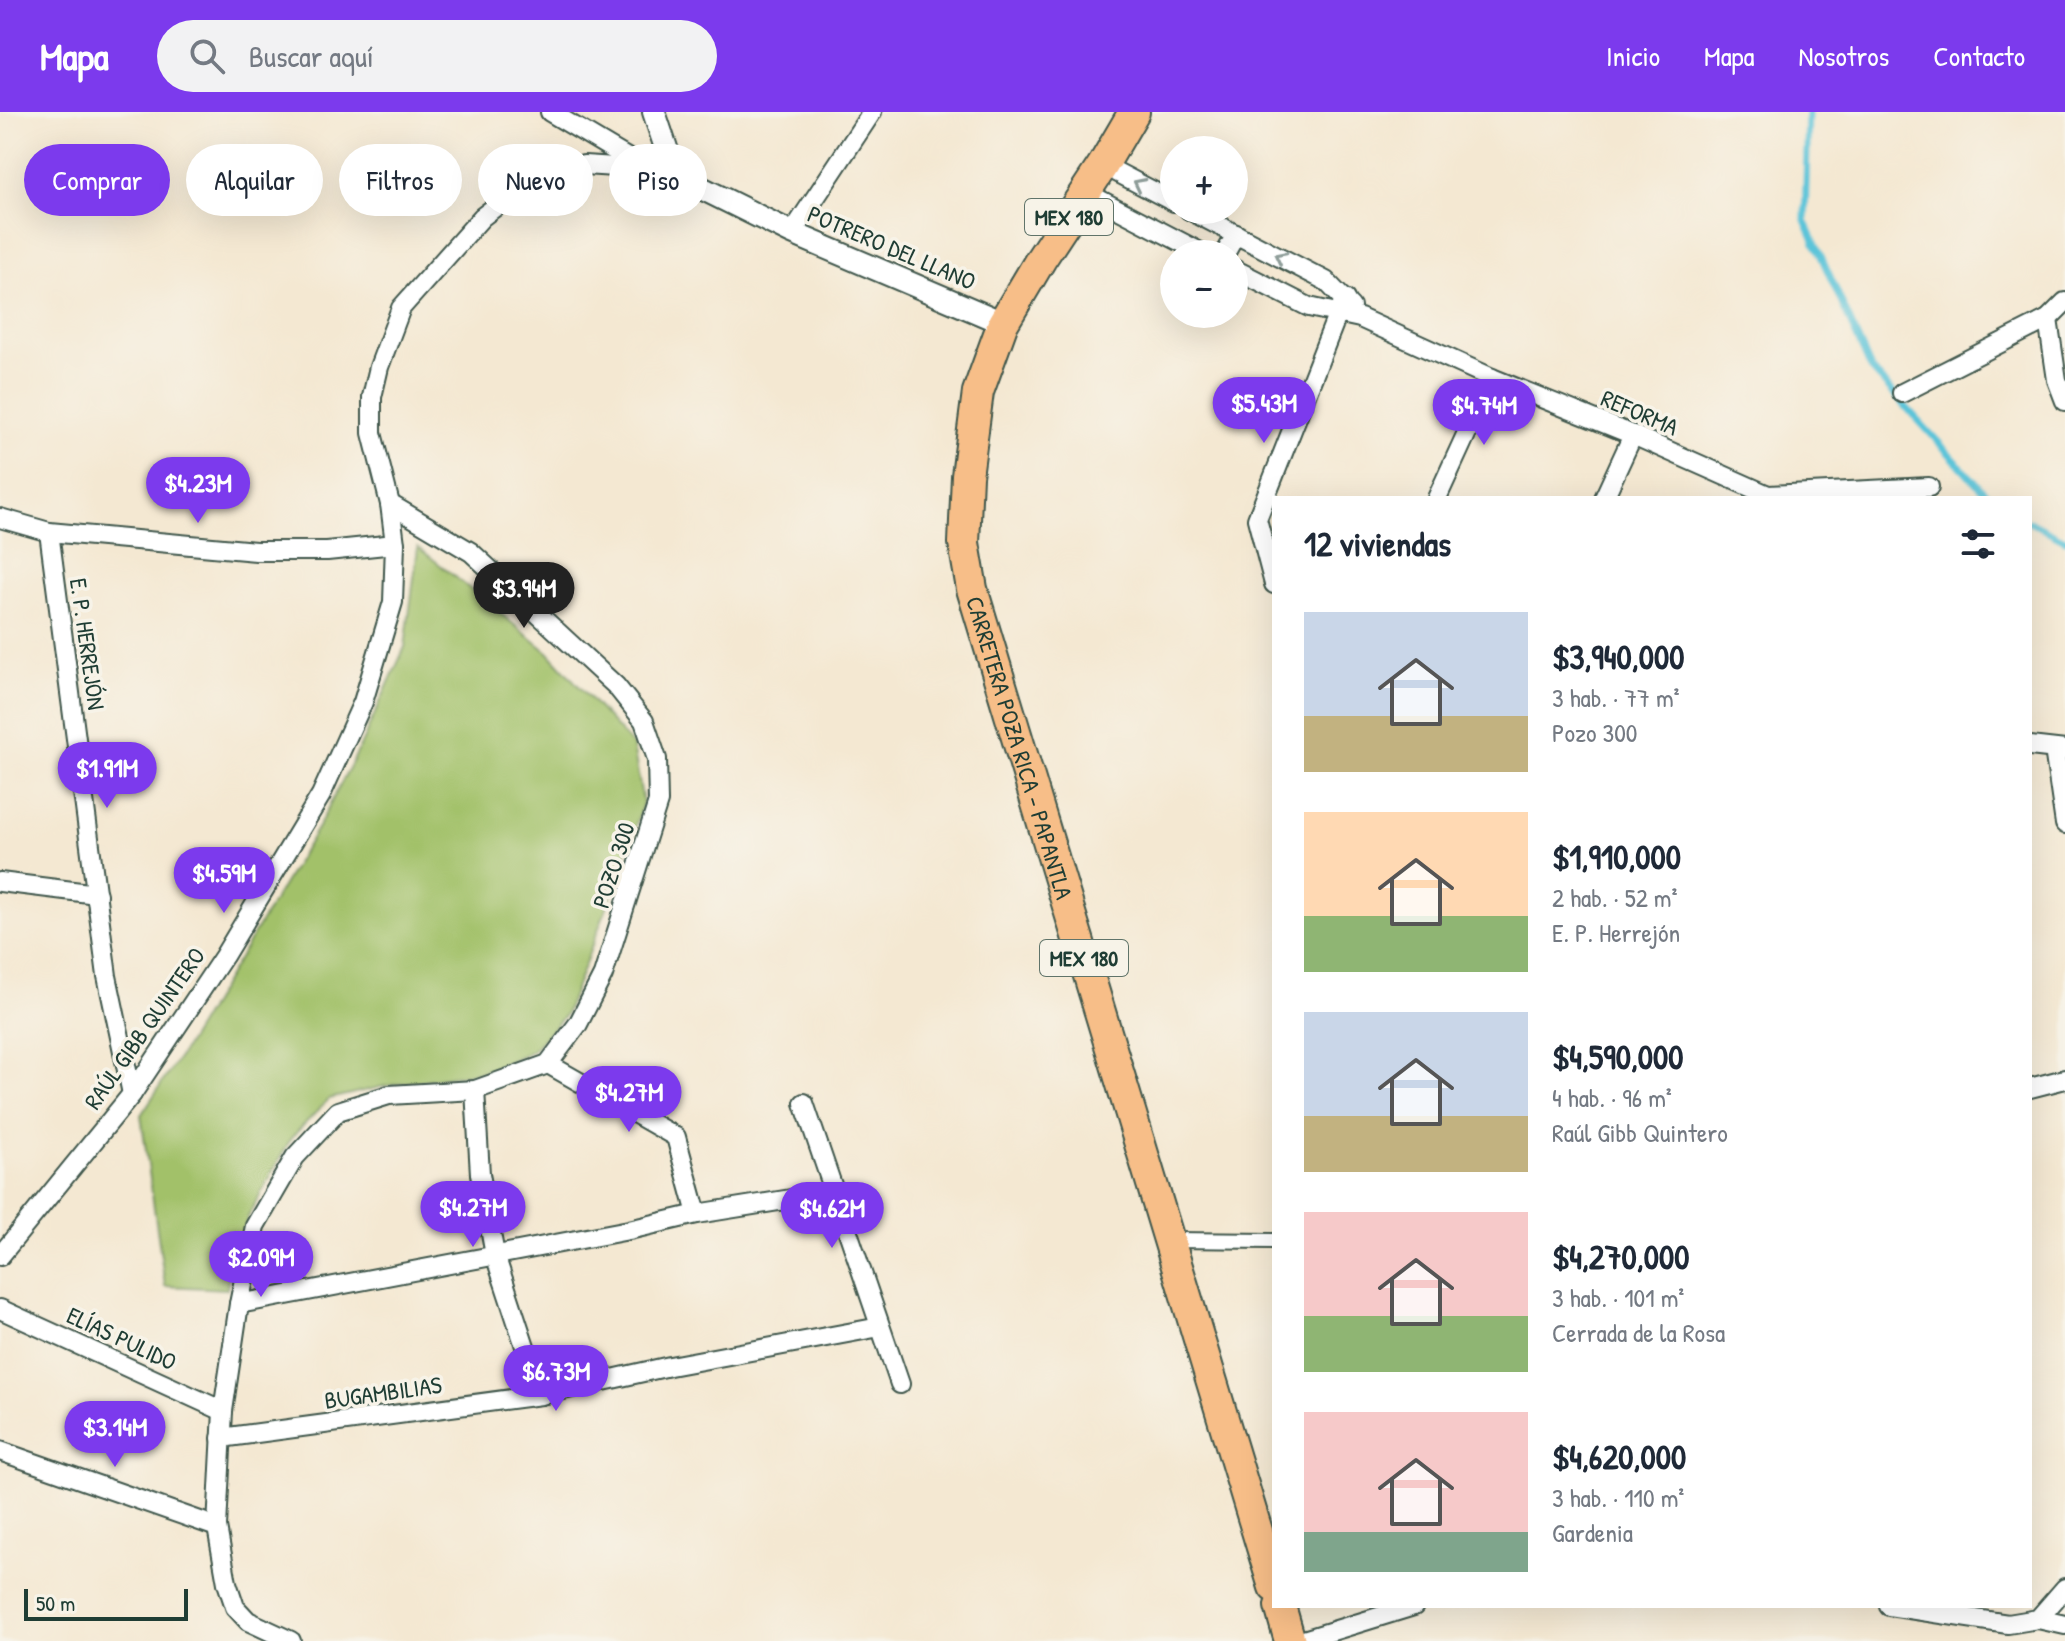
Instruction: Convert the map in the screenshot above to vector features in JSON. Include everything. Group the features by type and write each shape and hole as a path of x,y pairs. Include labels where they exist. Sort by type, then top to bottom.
{"main road":[{"name":"CARRETERA POZA RICA - PAPANTLA","path":"1134,112 1003,323 978,392 967,476 964,543 972,589 1272,1580"},
{"path":"1281,1608 1290,1641"}],"street":[{"path":"550,112 609,147"},
{"path":"654,112 665,144"},
{"path":"792,233 872,112"},
{"name":"POTRERO DEL LLANO","path":"395,544 390,504 372,433 372,397 379,367 401,308 482,217 533,178 584,165 609,167"},
{"path":"1103,165 1160,195"},
{"name":"POTRERO DEL LLANO","path":"707,191 792,233 1003,323"},
{"path":"1085,192 1177,240"},
{"name":"REFORMA","path":"1216,224 1326,281 1342,306 1360,318 1768,496 1929,487"},
{"path":"1233,240 1236,234"},
{"path":"1248,276 1309,307 1342,306 1257,519 1272,576"},
{"path":"1902,393 2048,319 2065,302"},
{"path":"2048,319 2057,380 2065,401"},
{"path":"1438,496 1492,378"},
{"path":"1605,496 1633,435"},
{"name":"POZO 300","path":"390,504 471,552 616,686 644,721 657,759 658,802 603,975 578,1024 548,1064"},
{"path":"0,518 49,532 256,551 327,551 395,544"},
{"name":"E. P. HERREJÓN","path":"49,532 107,976 132,1094"},
{"name":"RAÚL GIBB QUINTERO","path":"0,1256 132,1094 224,956 321,795 363,702 393,602 395,544"},
{"path":"2032,746 2059,749 2065,824"},
{"path":"0,882 97,894"},
{"path":"291,1641 248,1621 235,1607 227,1583 217,1527 223,1411 239,1304 255,1226 295,1157 338,1111 389,1095 475,1090 548,1064 676,1137 697,1214"},
{"path":"2032,1088 2062,1081"},
{"path":"475,1090 480,1174 495,1255 541,1395"},
{"path":"804,1103 900,1384"},
{"path":"239,1304 629,1230 697,1214 835,1192"},
{"path":"1170,1240 1272,1241"},
{"name":"ELÍAS PULIDO","path":"0,1309 223,1411"},
{"name":"BUGAMBILIAS","path":"221,1438 541,1395 670,1366 880,1327"},
{"path":"0,1451 217,1527"},
{"path":"2038,1619 2065,1588"},
{"path":"1300,1641 1407,1608"},
{"path":"1902,1608 2008,1624 2038,1619 2065,1625"}],"green space":[{"path":"418,547 548,652 633,746 643,803 616,884 565,1015 532,1051 485,1071 385,1086 329,1099 291,1138 248,1217 227,1289 165,1286 141,1115 185,1048 318,827 358,751 405,647"}],"waterway":[{"path":"1808,112 1805,220 1871,369 1988,496"},
{"path":"2032,523 2065,540"}]}
